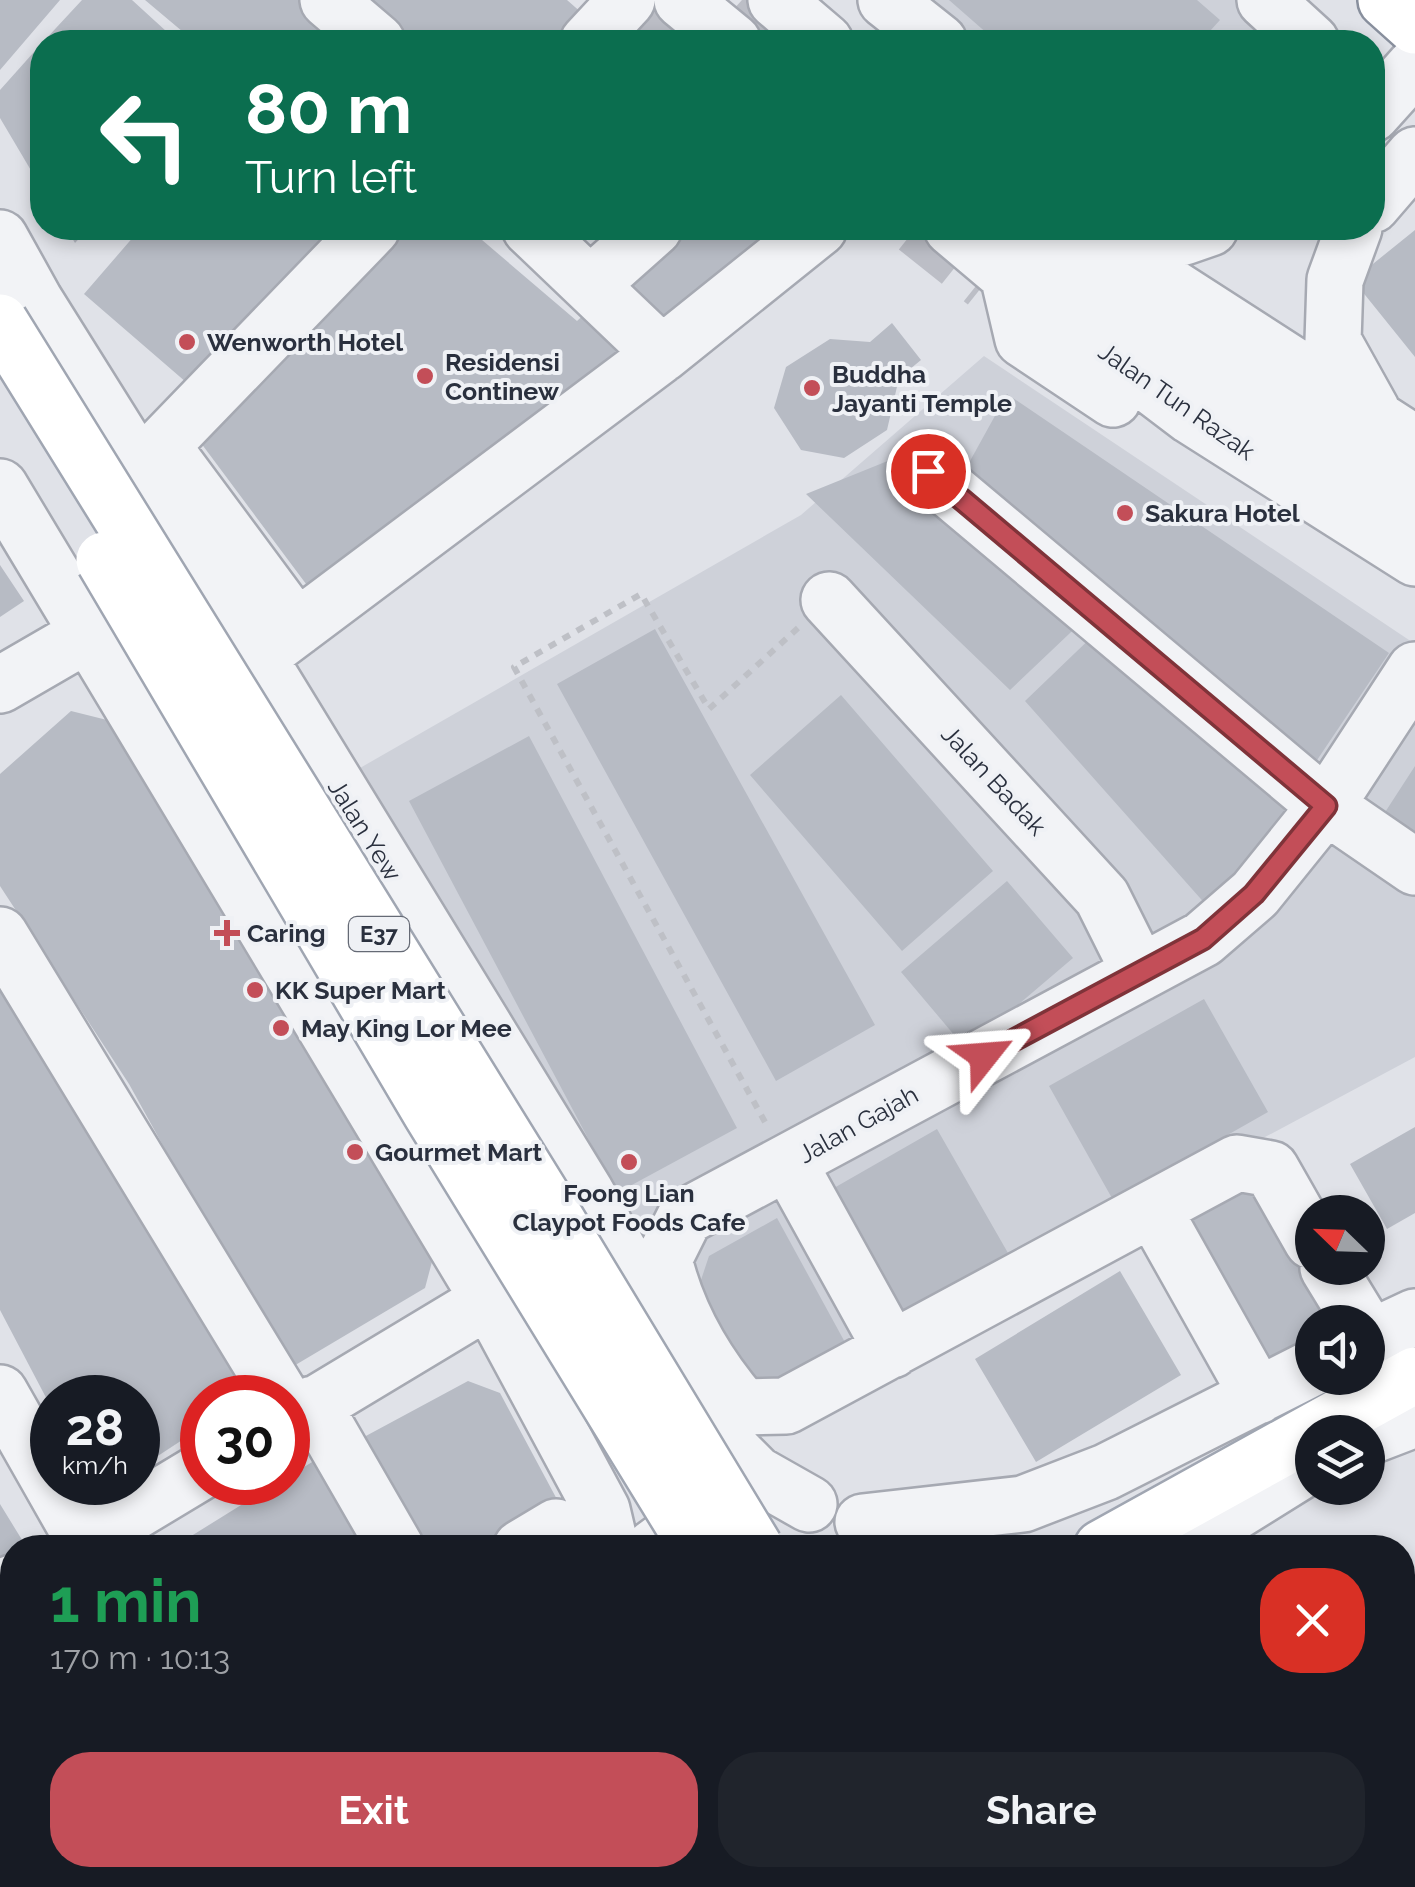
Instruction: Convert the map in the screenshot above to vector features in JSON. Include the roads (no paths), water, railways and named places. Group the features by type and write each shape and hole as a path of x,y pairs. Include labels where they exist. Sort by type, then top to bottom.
{"main road":[{"path":"1386,0 1415,26"},
{"name":"Jalan Yew","path":"10,301 540,1193 748,1535"},
{"name":"E37","path":"0,383 431,1114 690,1535"},
{"path":"1126,1535 1415,1375"}],"street":[{"path":"328,0 363,30"},
{"path":"599,30 627,0"},
{"path":"682,0 718,30"},
{"path":"886,0 925,30"},
{"path":"1385,191 1415,155"},
{"name":"Jalan Yew","path":"0,238 10,301 151,457 213,586 278,643 730,1448 756,1474 809,1504"},
{"path":"359,240 151,457 278,643 662,354 804,240"},
{"path":"543,240 662,354"},
{"path":"590,285 641,240"},
{"name":"Jalan Tun Razak","path":"989,240 1038,256 1168,349 1415,504"},
{"path":"1349,240 1334,280 1333,341 1394,430"},
{"path":"1394,430 1038,256 1022,339 1415,599"},
{"name":"Jalan Tun Razak","path":"1038,256 1191,416 1415,558"},
{"path":"928,471 1326,806 1415,867"},
{"path":"0,487 488,1300 602,1510 608,1535"},
{"path":"0,685 94,646 120,617 182,582 213,586"},
{"name":"Jalan Badak","path":"829,600 1102,897 1140,974"},
{"name":"Jalan Gajah","path":"685,1217 1203,939 1254,894 1326,806 1415,670"},
{"path":"0,934 272,1375"},
{"path":"788,1162 892,1350"},
{"path":"586,1191 632,1210 685,1217 664,1259 673,1297 718,1378 743,1407 786,1406 1238,1163 1271,1169 1295,1211"},
{"path":"1153,1208 1258,1396"},
{"path":"1345,1285 1387,1326"},
{"path":"310,1399 488,1300"},
{"path":"671,1535 723,1508 760,1502 809,1504 837,1511 883,1535 1024,1504 1106,1472 1295,1377"},
{"path":"0,1394 74,1535"},
{"path":"1385,1424 1415,1406"},
{"path":"1385,1429 1415,1419"},
{"path":"310,1432 386,1535"},
{"path":"1229,1533 1295,1478"},
{"path":"94,1535 180,1484"}],"tunnel":[{"path":"634,0 672,30"},
{"path":"742,0 775,30"},
{"path":"931,240 985,283"}],"place":[{"name":"Wenworth Hotel","path":"187,342"},
{"name":"Residensi Continew","path":"425,376"},
{"name":"Buddha Jayanti Temple","path":"812,388"},
{"name":"Sakura Hotel","path":"1125,513"},
{"name":"Caring","path":"227,933"},
{"name":"KK Super Mart","path":"255,990"},
{"name":"May King Lor Mee","path":"281,1028"},
{"name":"Gourmet Mart","path":"355,1152"},
{"name":"Foong Lian Claypot Foods Cafe","path":"629,1162"}]}
